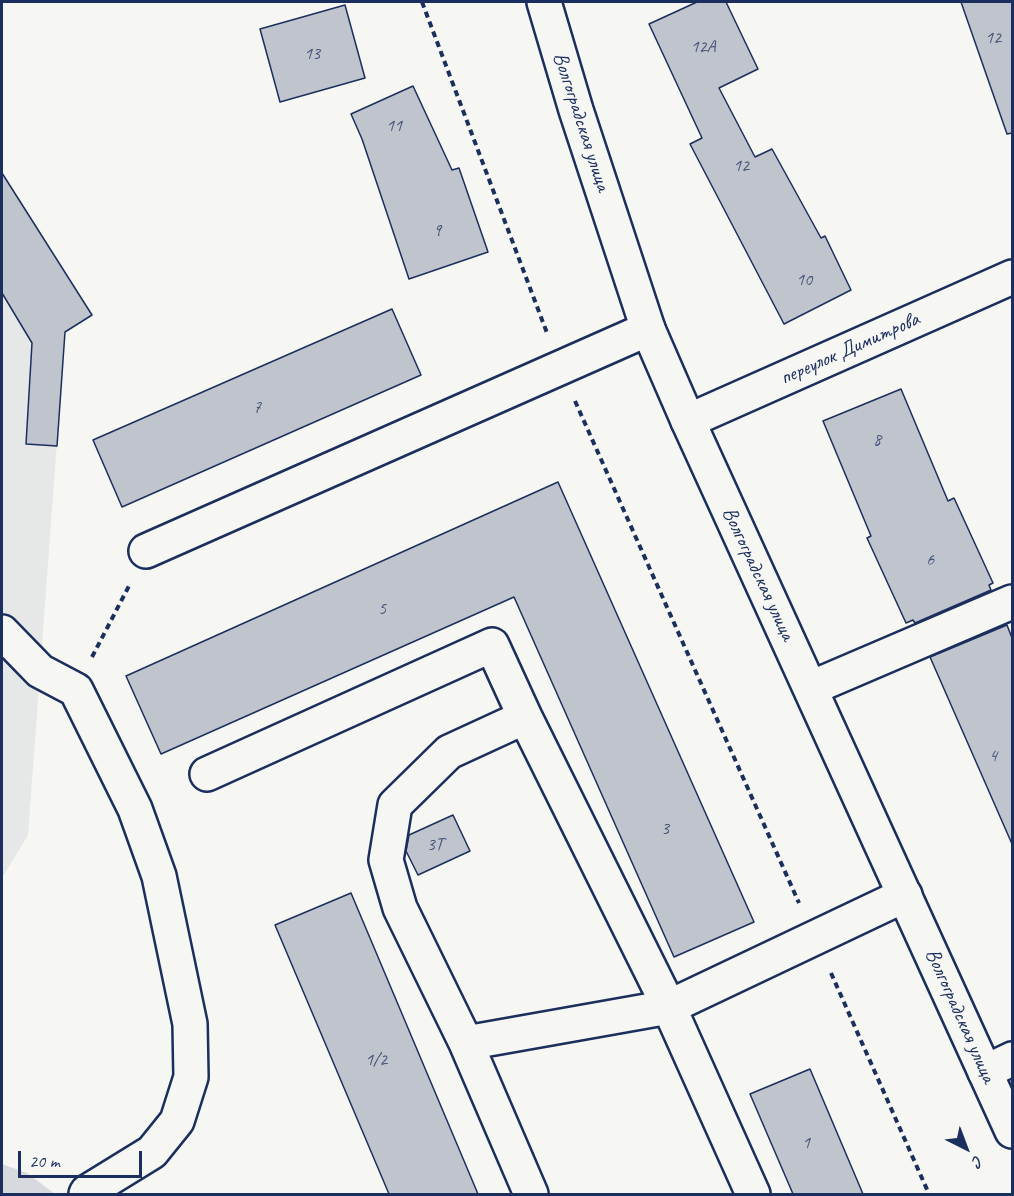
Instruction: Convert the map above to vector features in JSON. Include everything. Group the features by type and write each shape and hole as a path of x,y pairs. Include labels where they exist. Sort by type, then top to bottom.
{"main road":[{"name":"Волгоградская улица","path":"544,2 576,110 648,328 688,421 905,895 999,1065 1012,1131"},
{"name":"переулок Димитрова","path":"688,421 1012,277"},
{"path":"146,551 648,328"},
{"path":"811,688 1012,602"},
{"path":"2,632 40,671 76,690 135,809 159,876 190,1024 191,1077 177,1121 152,1152 87,1194"},
{"path":"207,774 492,645 525,717 669,1007 753,1194"},
{"path":"525,717 449,752 395,805 386,860 400,908 466,1043 531,1194"},
{"path":"466,1043 669,1007 905,895"}],"path":[{"path":"422,2 560,368 929,1194"},
{"path":"76,690 146,551"}],"shaded area":[{"path":"2,173 92,315 65,332 28,835 2,878"},
{"path":"2,1164 27,1173 55,1194 2,1194"}],"building":[{"path":"697,2 726,2 758,69 719,88 755,157 772,149 821,238 825,236 851,290 784,324 690,144 702,138 649,24"},
{"path":"961,2 1012,2 1012,133 1007,134"},
{"path":"345,5 365,78 280,102 260,29"},
{"path":"413,86 452,170 459,168 488,252 409,279 362,139 351,114"},
{"path":"2,173 92,315 65,332 57,446 26,444 32,343 2,293"},
{"path":"392,309 421,375 122,507 93,440"},
{"path":"901,389 948,501 954,498 993,583 989,585 991,590 915,623 913,620 906,623 867,538 871,536 823,421"},
{"path":"558,482 754,922 674,957 514,597 161,754 126,676"},
{"path":"1007,625 1012,638 1012,844 930,657"},
{"path":"453,815 470,851 418,875 406,851 409,835"},
{"path":"351,893 478,1194 389,1194 275,925"},
{"path":"810,1069 863,1194 793,1194 750,1094"}]}
